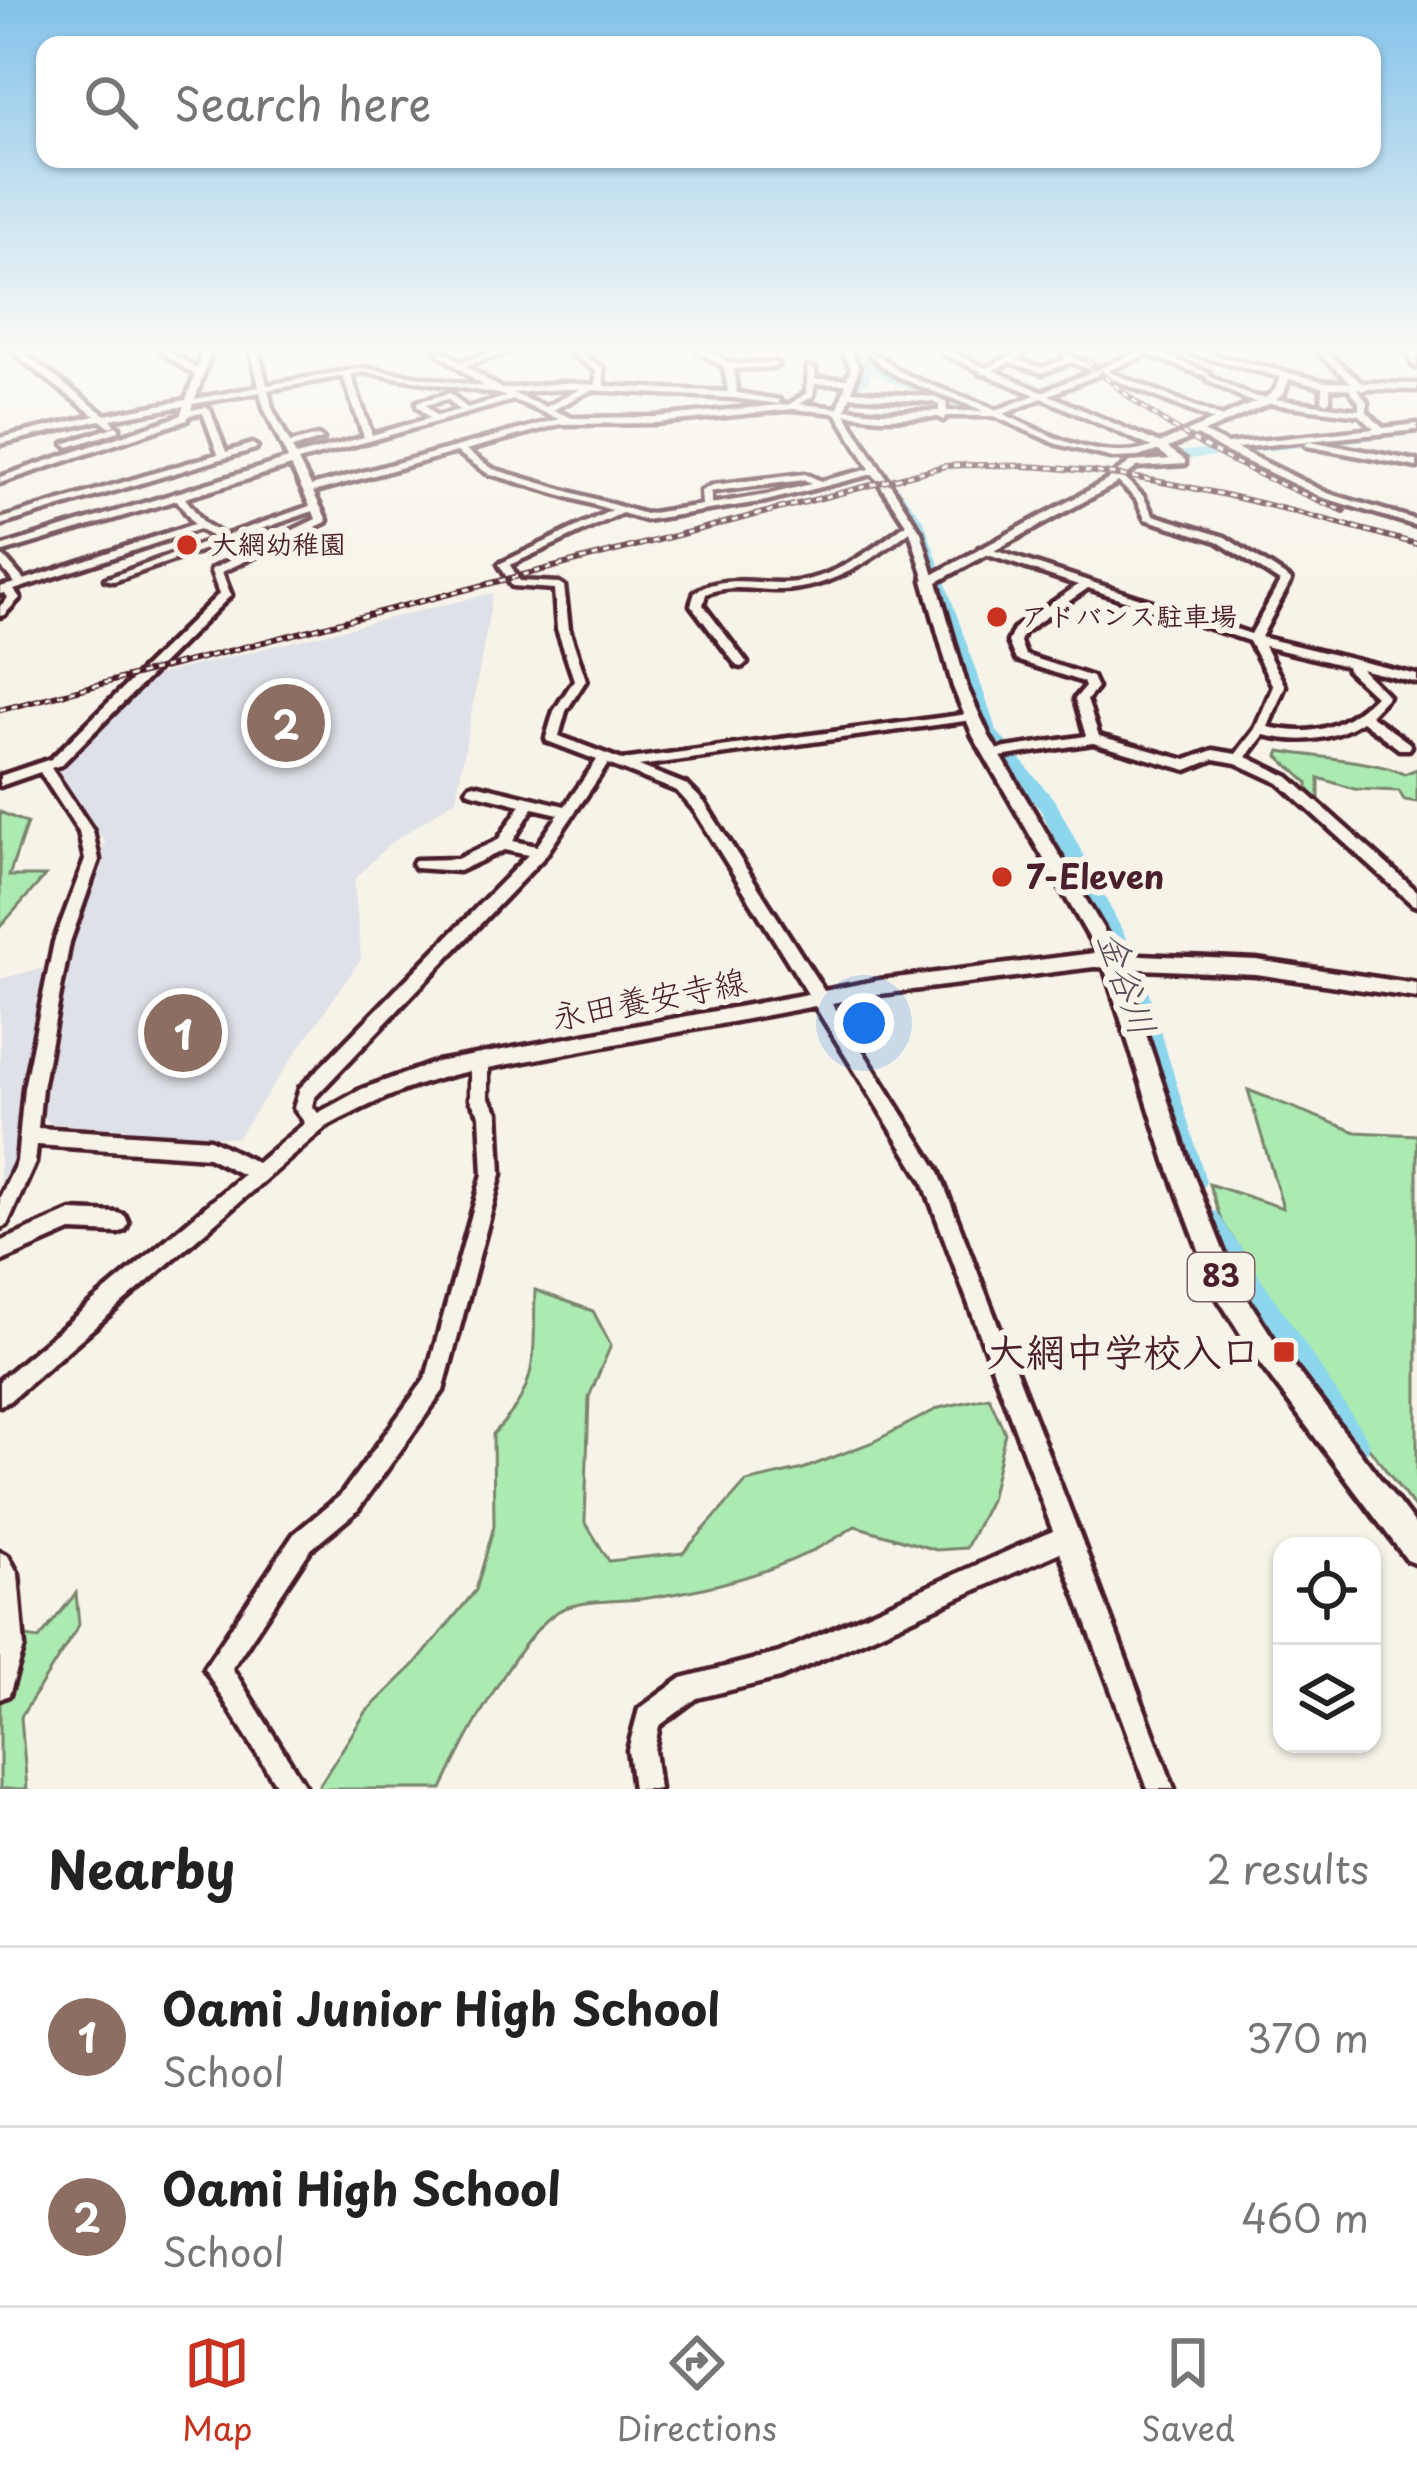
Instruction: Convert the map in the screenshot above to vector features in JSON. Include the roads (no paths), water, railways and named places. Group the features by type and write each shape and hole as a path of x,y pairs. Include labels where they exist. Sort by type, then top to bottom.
{"main road":[{"path":"1160,447 1193,435"},
{"path":"930,580 1119,478 1134,464 1181,462 1160,447"},
{"name":"83","path":"930,580 972,716 1112,959 1184,1182 1225,1286 1267,1352 1417,1550"}],"street":[{"path":"69,444 94,435"},
{"path":"1,478 130,435"},
{"path":"215,435 222,454"},
{"path":"0,781 45,769 157,657 223,601 216,571 322,520 281,435"},
{"path":"21,583 0,555 178,495 382,435"},
{"path":"308,490 511,435"},
{"path":"854,435 911,525 930,580"},
{"path":"1049,435 1085,449 1136,455 1160,447"},
{"path":"1133,435 1160,447"},
{"path":"1208,435 1229,450 1329,496 1417,523"},
{"path":"1229,450 1339,435"},
{"path":"1229,450 1375,435"},
{"path":"286,447 318,439"},
{"path":"1310,444 1417,464"},
{"path":"0,522 252,447"},
{"path":"459,449 490,471 645,517 706,504 706,491 713,488 805,476 822,485 873,471"},
{"path":"1119,478 1138,494 1150,517 1221,539 1286,581 1254,639"},
{"path":"178,495 200,525 249,552"},
{"path":"110,579 314,508"},
{"path":"621,510 504,568 522,586 559,586 562,629 580,680 560,711 552,738 682,788 699,806 931,1176 1161,1789"},
{"path":"0,614 14,598 4,590 200,525"},
{"path":"741,663 698,605 701,592 725,581 780,587 836,574 911,525"},
{"path":"983,550 1254,639 1417,679"},
{"path":"1086,584 1018,631 1014,642 1020,657 1088,680 1091,688 1082,700 1093,739"},
{"path":"1240,759 1261,730 1279,686 1254,639"},
{"path":"1261,730 1305,738 1341,731 1363,716 1382,693 1348,665"},
{"path":"316,1124 303,1108 306,1094 540,852 566,811 612,762 972,716"},
{"path":"1363,716 1404,746"},
{"path":"993,754 1093,739 1187,766 1213,754 1240,759 1284,779 1417,900"},
{"path":"0,1218 26,1163 33,1088 62,942 92,860 86,831 45,769"},
{"path":"474,789 566,811"},
{"path":"420,864 459,865 503,844 530,802"},
{"path":"503,844 540,852"},
{"name":"永田養安寺線","path":"0,1394 255,1172 316,1124 393,1084 479,1061 822,997 992,970 1112,959 1256,967 1417,992"},
{"path":"294,1789 218,1668 302,1542 349,1503 435,1383 492,1174 489,1112 479,1100 479,1061"},
{"path":"29,1136 210,1148 255,1172"},
{"path":"0,1252 71,1221 118,1223"},
{"path":"646,1789 641,1750 648,1718 691,1687 780,1664 1068,1536"},
{"path":"0,1564 6,1574 12,1647 0,1686"}],"waterway":[{"path":"1042,435 1091,454 1168,457 1374,435"},
{"name":"金谷川","path":"882,476 917,521 989,733 1049,807 1113,934 1137,990 1193,1181"},
{"name":"金谷川","path":"1207,1222 1354,1446"}],"railway":[{"path":"1186,435 1344,511"},
{"path":"0,710 945,466 1006,465 1125,476 1242,499 1417,544"}],"place":[{"name":"大網幼稚園","path":"187,545"},
{"name":"アドバンス駐車場","path":"997,617"},
{"name":"Oami High School","path":"286,723"},
{"name":"7-Eleven","path":"1002,877"},
{"name":"Oami Junior High School","path":"183,1033"},
{"name":"大網中学校入口","path":"1284,1352"}]}
